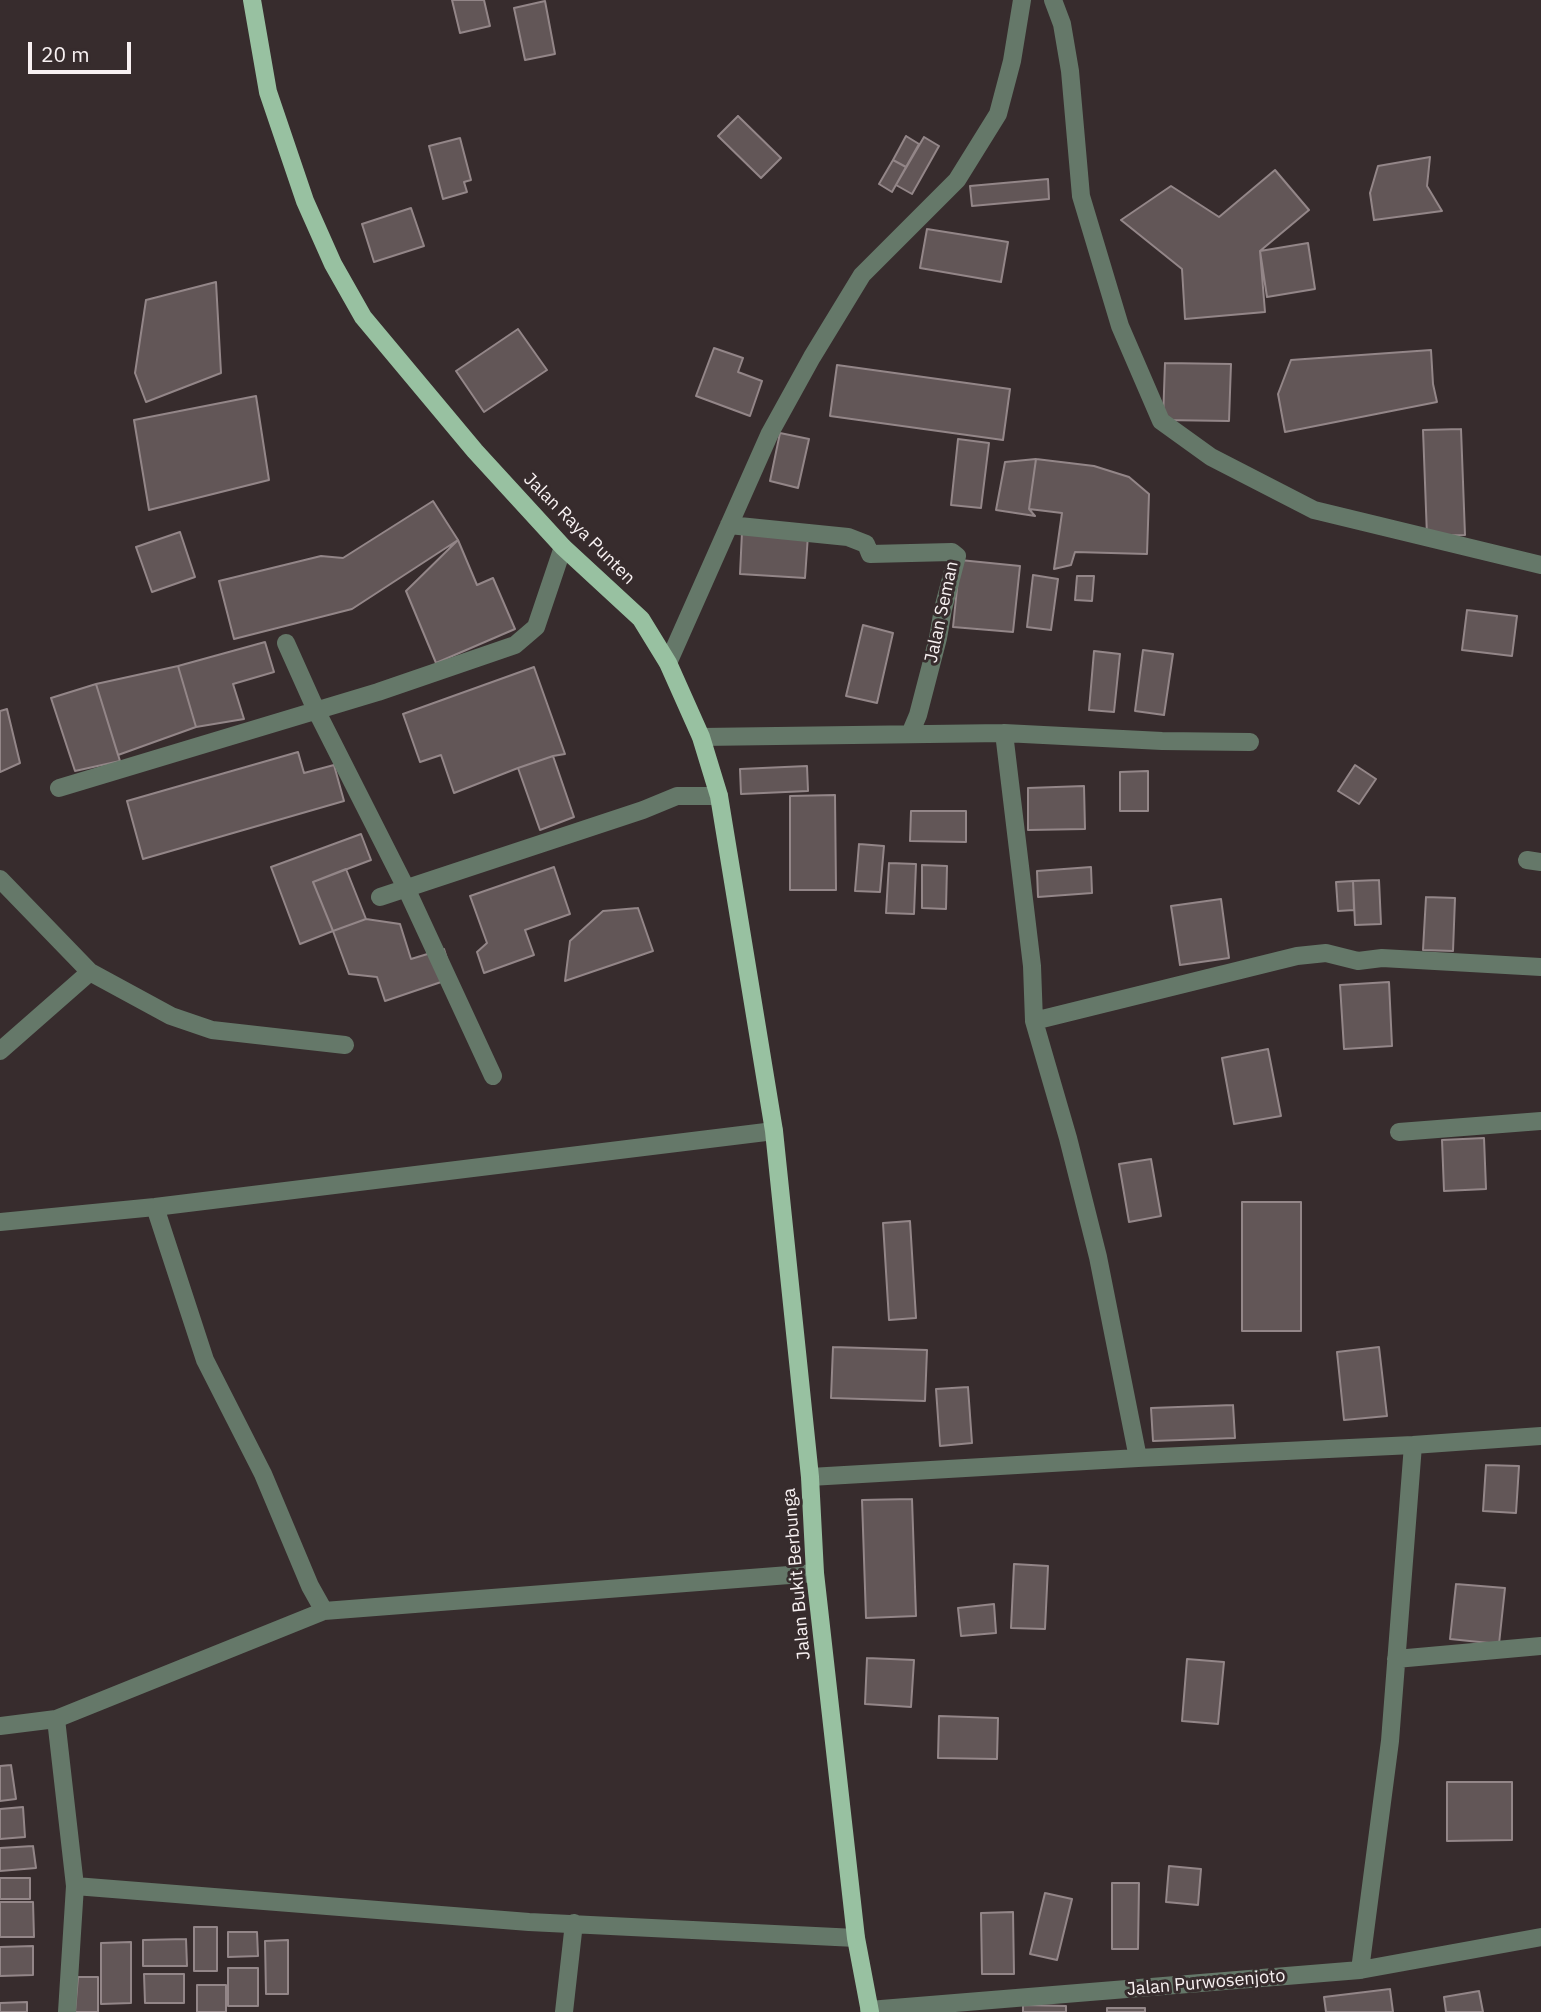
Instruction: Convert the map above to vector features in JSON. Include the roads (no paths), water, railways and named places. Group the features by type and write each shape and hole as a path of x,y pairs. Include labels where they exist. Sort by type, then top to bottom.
{"main road":[{"name":"Jalan Raya Punten","path":"252,0 268,92 305,201 333,264 363,317 475,451 563,547 641,618 668,663 701,737 719,796 774,1131"},
{"name":"Jalan Bukit Berbunga","path":"774,1131 810,1477 815,1573 856,1938 870,2011"}],"street":[{"path":"668,663 770,433 812,356 862,275 957,180 998,114 1012,61 1022,0"},
{"path":"1054,0 1062,24 1070,71 1081,196 1120,326 1161,421 1211,457 1314,510 1541,565"},
{"name":"Jalan Seman","path":"729,525 848,537 866,544 870,554 952,552 957,556 943,609 939,638 918,715 909,734"},
{"path":"60,788 378,692 515,645 536,627 563,547"},
{"path":"286,643 316,710 406,888 493,1076"},
{"path":"1004,733 1032,966 1034,1021 1098,1257 1138,1458"},
{"path":"701,737 1004,733 1162,741 1250,742"},
{"path":"380,897 643,810 677,796 719,796"},
{"path":"0,879 90,972 171,1016 212,1030 345,1045"},
{"path":"1034,1021 1297,956 1326,953 1358,961 1382,958 1541,967"},
{"path":"0,1051 90,972"},
{"path":"1399,1132 1541,1121"},
{"path":"0,1222 155,1207 774,1131"},
{"path":"155,1207 205,1360 263,1474 310,1586 324,1611"},
{"path":"810,1477 1541,1436"},
{"path":"1360,1970 1390,1741 1413,1445"},
{"path":"0,1726 56,1719 324,1611 815,1573"},
{"path":"1395,1659 1541,1646"},
{"path":"56,1719 75,1886 67,2012"},
{"path":"75,1886 529,1922 856,1938"},
{"path":"564,2012 575,1923"},
{"name":"Jalan Purwosenjoto","path":"870,2011 1360,1970 1541,1937"}]}
